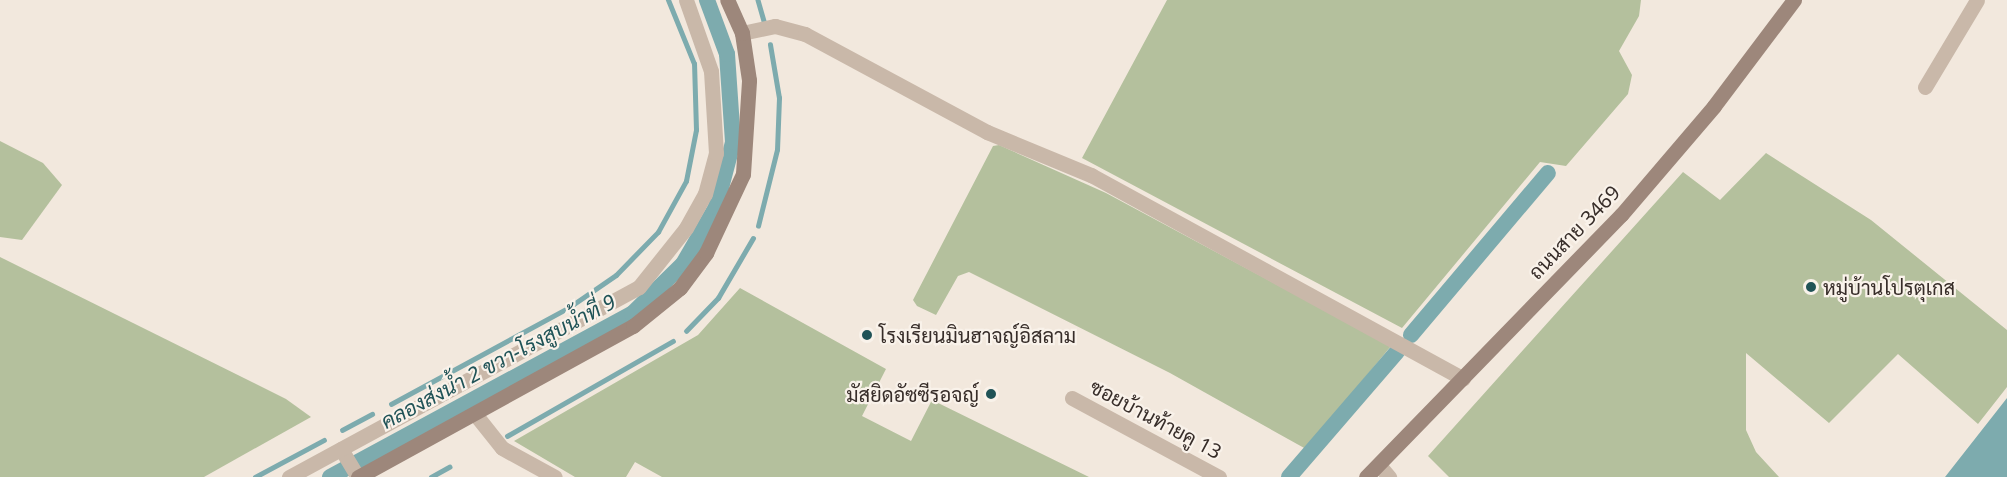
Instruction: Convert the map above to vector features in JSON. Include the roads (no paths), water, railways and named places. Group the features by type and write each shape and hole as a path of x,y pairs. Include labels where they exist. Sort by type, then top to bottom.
{"street":[{"path":"289,477 614,305 639,287 686,228 705,194 716,153 716,113 711,71 686,0"},
{"path":"342,449 357,474 475,414 659,308 706,253 743,174 749,80 742,33 728,0"},
{"name":"ถนนสาย 3469","path":"1366,477 1384,471 1463,379 1660,171 1794,0"},
{"path":"1925,87 1977,0"},
{"path":"742,33 775,26 805,34 987,132 1091,175 1463,379"},
{"name":"ซอยบ้านท้ายคู 13","path":"1072,398 1219,477"},
{"path":"475,414 502,448 555,477"}],"water":[{"path":"2007,398 2007,477 1945,477"}],"waterway":[{"path":"391,404 568,308 616,275 658,232 686,181 696,130 694,64 668,0"},
{"name":"คลองส่งน้ำ 2 ขวา-โรงสูบน้ำที่ 9","path":"330,477 632,314 683,264 716,207 733,142 727,54 707,0"},
{"path":"758,0 765,25"},
{"path":"758,226 777,150 779,98 770,45"},
{"path":"1411,335 1548,173"},
{"path":"686,331 718,298 753,238"},
{"path":"507,436 673,341"},
{"path":"1289,477 1397,352"},
{"path":"342,430 372,414"},
{"path":"255,477 324,440"},
{"path":"431,477 449,467"}],"place":[{"name":"หมู่บ้านโปรตุเกส","path":"1811,287"},
{"name":"โรงเรียนมินฮาจญ์อิสลาม","path":"867,335"},
{"name":"มัสยิดอัซซีรอจญ์","path":"991,394"}]}
